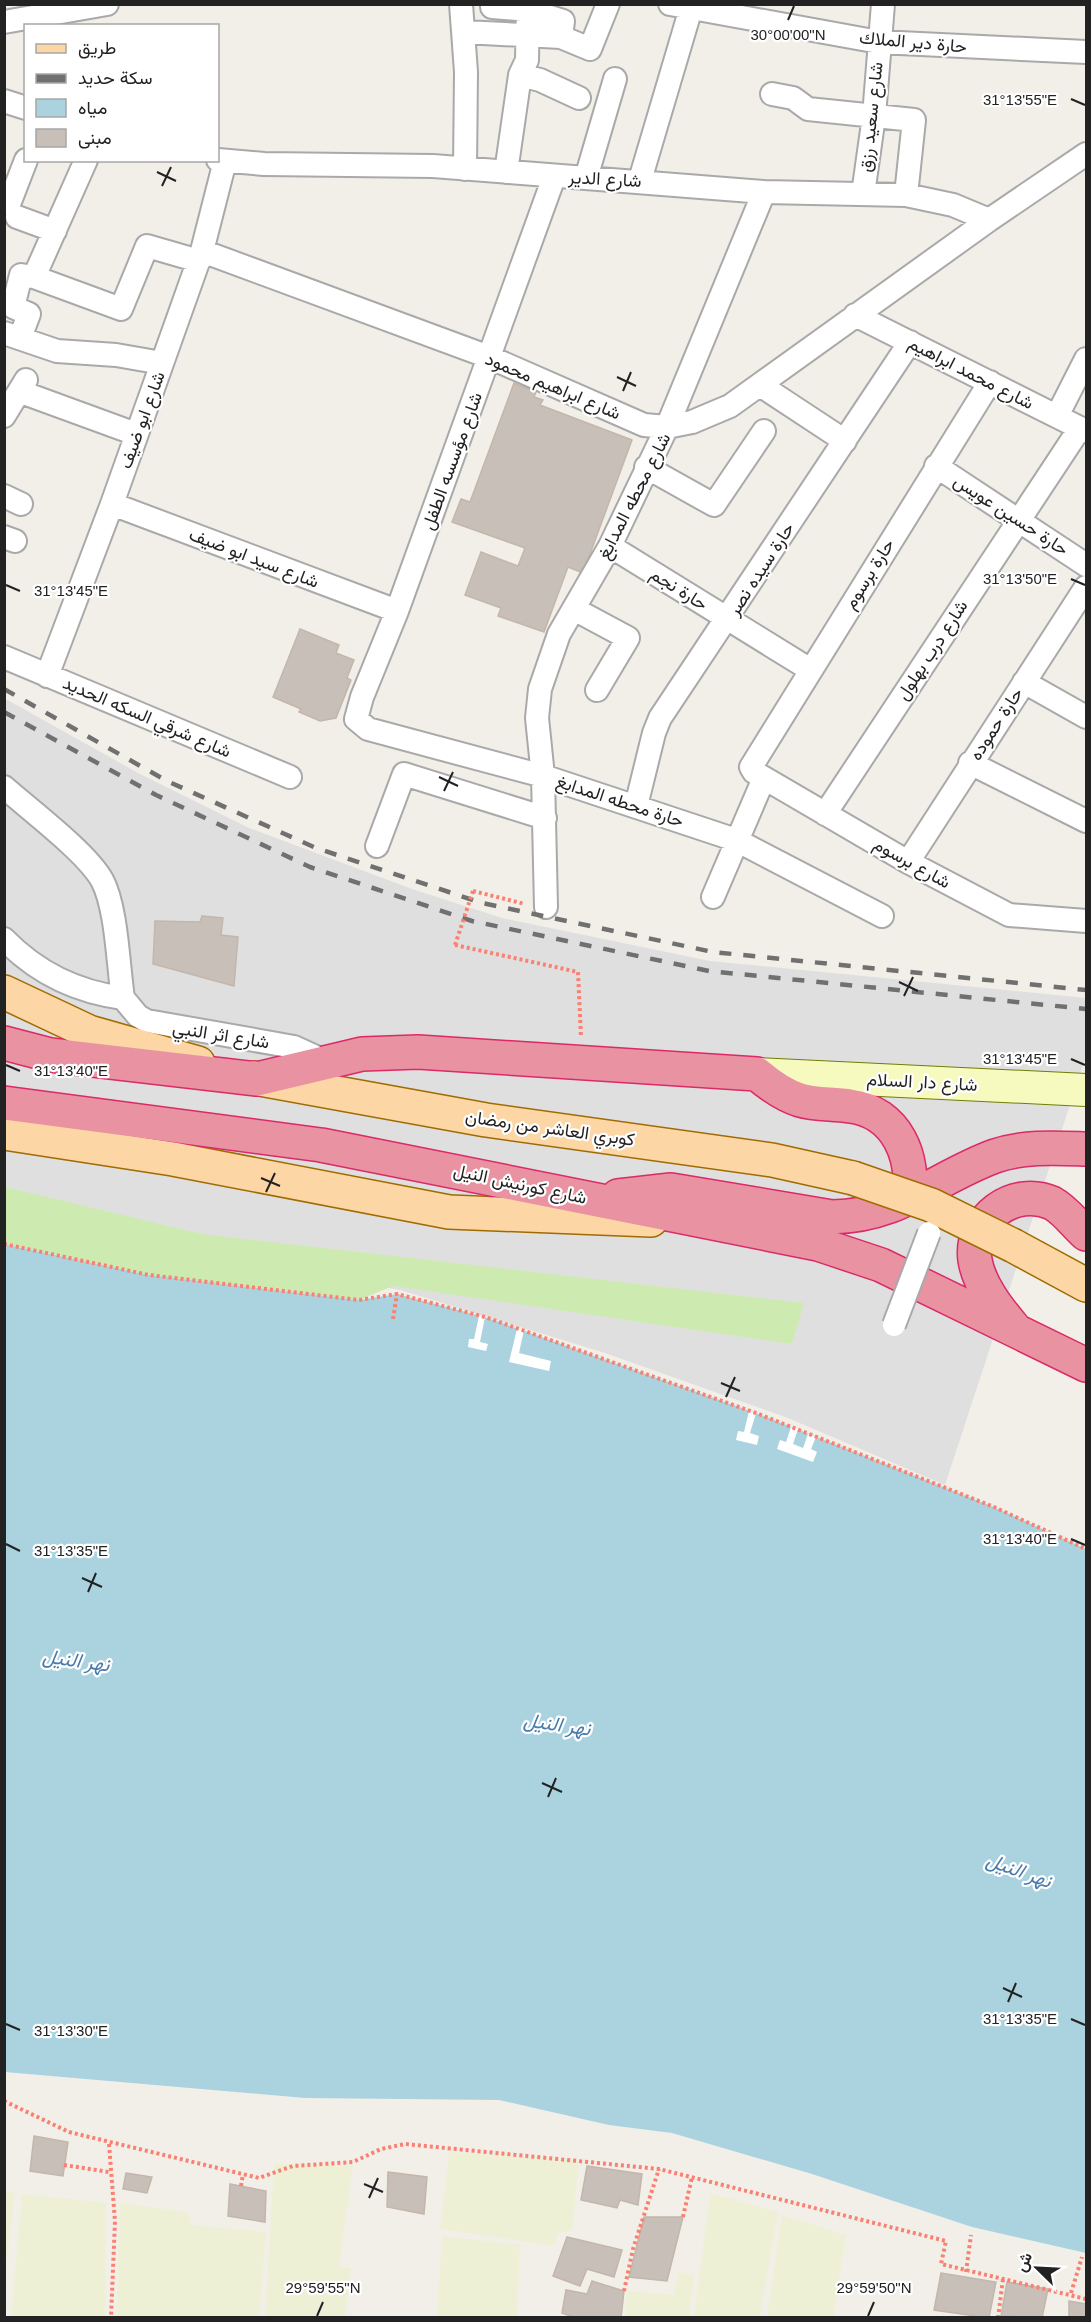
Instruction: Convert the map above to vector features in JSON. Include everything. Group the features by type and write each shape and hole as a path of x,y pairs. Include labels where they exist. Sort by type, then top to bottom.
{"highway":[{"path":"4,1043 50,1055 257,1079 362,1054 418,1052 583,1065 757,1074 783,1093 798,1099 862,1108 885,1121 898,1136 908,1156 911,1170 908,1199"},
{"name":"شارع كورنيش النيل","path":"4,1103 321,1145 785,1236 850,1253 881,1265 1086,1365"},
{"path":"602,1201 630,1193 671,1190 840,1217 879,1211 996,1156 1035,1149 1086,1149"},
{"name":"شارع كورنيش النيل","path":"1017,1332 992,1299 978,1271 975,1248 982,1226 998,1209 1018,1199 1029,1198 1051,1203 1060,1208 1086,1234"}],"main road":[{"name":"كوبري العاشر من رمضان","path":"4,992 89,1032 257,1079 486,1120 772,1160 853,1178 892,1190 973,1224 1086,1285"},
{"name":"شارع دار السلام","path":"757,1074 1086,1090"},
{"path":"4,1133 173,1160 448,1212 713,1223"}],"street":[{"path":"4,22 27,11 107,4"},
{"path":"461,4 466,72 465,169"},
{"path":"464,32 561,37 590,49 608,4"},
{"name":"شارع سعيد رزق","path":"863,194 874,116 884,4"},
{"path":"640,180 680,6"},
{"name":"حارة دير الملاك","path":"680,6 879,42 1086,52"},
{"path":"492,7 528,7 565,22 561,37"},
{"path":"506,172 520,75 527,60 528,7"},
{"path":"520,75 540,80 579,98"},
{"path":"586,177 615,79"},
{"path":"772,94 792,98 808,109 910,119 915,122 906,195"},
{"path":"4,101 24,107"},
{"name":"شارع محطه المدابغ","path":"536,906 545,818 537,728 540,689 559,634 610,546 667,427 692,422 730,406 989,220 1086,154"},
{"name":"شارع الدير","path":"221,160 320,166 433,165 554,177 640,180 764,192 906,195 953,205 989,220"},
{"name":"شارع ابو ضيف","path":"47,676 112,504 200,256 221,160"},
{"path":"25,162 13,210 55,231"},
{"path":"85,162 55,231 19,284 13,307 29,315 12,335 57,351 116,355 162,363"},
{"name":"شارع مؤسسه الطفل","path":"357,710 397,611 554,177"},
{"path":"667,427 764,192"},
{"name":"شارع ابراهيم محمود","path":"19,284 120,309 147,246 200,256 489,357 644,425 667,427"},
{"name":"شارع محمد ابراهيم","path":"855,315 1083,430"},
{"name":"حارة سيده نصر","path":"636,806 657,724 910,342"},
{"path":"1057,416 1086,359"},
{"name":"حارة برسوم","path":"713,897 736,840 757,772 809,669 990,382"},
{"path":"760,385 846,441"},
{"path":"4,416 24,386 136,434"},
{"name":"شارع درب بهلول","path":"825,814 1018,519 1083,430"},
{"path":"646,467 714,505 764,431"},
{"name":"حارة حسين عويس","path":"936,465 1086,565"},
{"name":"شارع سيد ابو ضيف","path":"112,504 397,611"},
{"name":"حارة نجم","path":"610,546 809,669"},
{"name":"حارة حموده","path":"908,862 1086,587"},
{"path":"574,609 628,638 597,690"},
{"name":"شارع شرقي السكه الحديد","path":"4,657 290,777"},
{"path":"1024,682 1083,707"},
{"name":"حارة محطه المدابغ","path":"357,710 356,719 368,729 543,776 736,840 882,916"},
{"path":"970,764 1086,820"},
{"name":"شارع برسوم","path":"757,772 908,862 1010,915 1086,921"},
{"path":"377,846 404,774 545,818"},
{"path":"4,787 86,860 102,881 110,906 123,998 102,996 63,983 30,963 4,939"},
{"name":"شارع اثر النبي","path":"123,998 138,1016 147,1021 294,1047 327,1062"},
{"path":"894,1325 929,1233"}],"path":[{"path":"536,906 472,891 455,945 578,972 583,1065"},
{"path":"4,1244 149,1275 359,1300 397,1294 485,1317 729,1403 994,1507 1086,1549"},
{"path":"393,1319 397,1294"},
{"path":"4,2101 45,2123 109,2144 259,2178 293,2166 353,2162 392,2145 405,2144 658,2169 946,2241 941,2264 966,2272 1003,2278 1086,2299"},
{"path":"109,2144 109,2172 115,2221 111,2318"},
{"path":"64,2165 109,2172"},
{"path":"624,2290 633,2249 658,2169"},
{"path":"240,2186 243,2174"},
{"path":"683,2217 692,2177"},
{"path":"966,2272 971,2235"},
{"path":"1071,2294 1082,2257"},
{"path":"998,2318 1003,2278"}],"shaded area":[{"path":"4,698 140,774 249,828 412,889 502,918 710,961 1086,998 1086,1056 945,1485 788,1418 605,1353 400,1290 5,1219"}],"green space":[{"path":"5,1187 202,1234 804,1303 792,1344 393,1286 359,1300 149,1275 5,1244"},
{"path":"449,2152 579,2161 572,2230 557,2234 556,2246 440,2229"},
{"path":"274,2164 353,2165 339,2267 351,2268 345,2317 265,2317"},
{"path":"4,2191 15,2192 5,2275"},
{"path":"710,2193 778,2212 760,2317 694,2317"},
{"path":"22,2194 106,2203 105,2317 11,2317"},
{"path":"120,2203 188,2212 191,2225 266,2232 259,2317 116,2317"},
{"path":"782,2215 846,2235 833,2317 767,2317"},
{"path":"442,2236 520,2245 517,2317 437,2317"},
{"path":"679,2272 694,2276 689,2317 625,2317 627,2291 674,2295"}],"water":[{"name":"نهر النيل","path":"4,1244 149,1275 359,1300 397,1294 485,1317 756,1413 994,1507 1086,1549 1086,2253 972,2227 812,2174 672,2133 609,2125 499,2100 305,2098 5,2072"}],"pier":[{"path":"479,1316 485,1317 480,1342 488,1344 486,1351 468,1347 469,1339 474,1339"},
{"path":"517,1329 524,1330 519,1353 551,1361 549,1371 509,1362"},
{"path":"749,1411 756,1413 750,1433 759,1436 757,1445 736,1440 738,1431 744,1432"},
{"path":"791,1427 798,1429 793,1444 803,1448 808,1434 816,1437 811,1449 817,1452 813,1462 777,1449 780,1440 786,1442"}],"building":[{"path":"514,383 536,392 534,397 543,400 540,405 632,440 583,573 568,567 544,632 498,616 501,608 465,595 481,552 518,566 525,548 452,522 461,499 470,502"},
{"path":"300,629 339,645 336,653 354,660 347,678 351,680 336,718 320,721 299,712 301,709 273,697"},
{"path":"202,916 223,918 221,935 238,937 234,986 153,964 155,921 200,922"},
{"path":"34,2136 68,2142 63,2176 30,2171"},
{"path":"587,2166 642,2174 638,2205 620,2200 617,2208 581,2200"},
{"path":"388,2172 427,2177 424,2214 387,2207"},
{"path":"126,2173 152,2177 147,2193 123,2189"},
{"path":"230,2184 266,2191 265,2222 228,2216"},
{"path":"644,2217 683,2217 667,2281 629,2277"},
{"path":"567,2237 622,2250 614,2277 587,2269 580,2286 553,2276"},
{"path":"941,2273 996,2282 989,2318 934,2310"},
{"path":"592,2281 624,2291 621,2318 576,2318 562,2313 566,2290 587,2294"},
{"path":"1007,2282 1048,2289 1042,2318 1001,2316"},
{"path":"1069,2301 1086,2304 1086,2318 1069,2318"}],"railway":[{"path":"4,689 167,781 316,848 482,903 713,952 1086,990"},
{"path":"4,712 156,795 310,867 472,921 709,971 1086,1009"}]}
